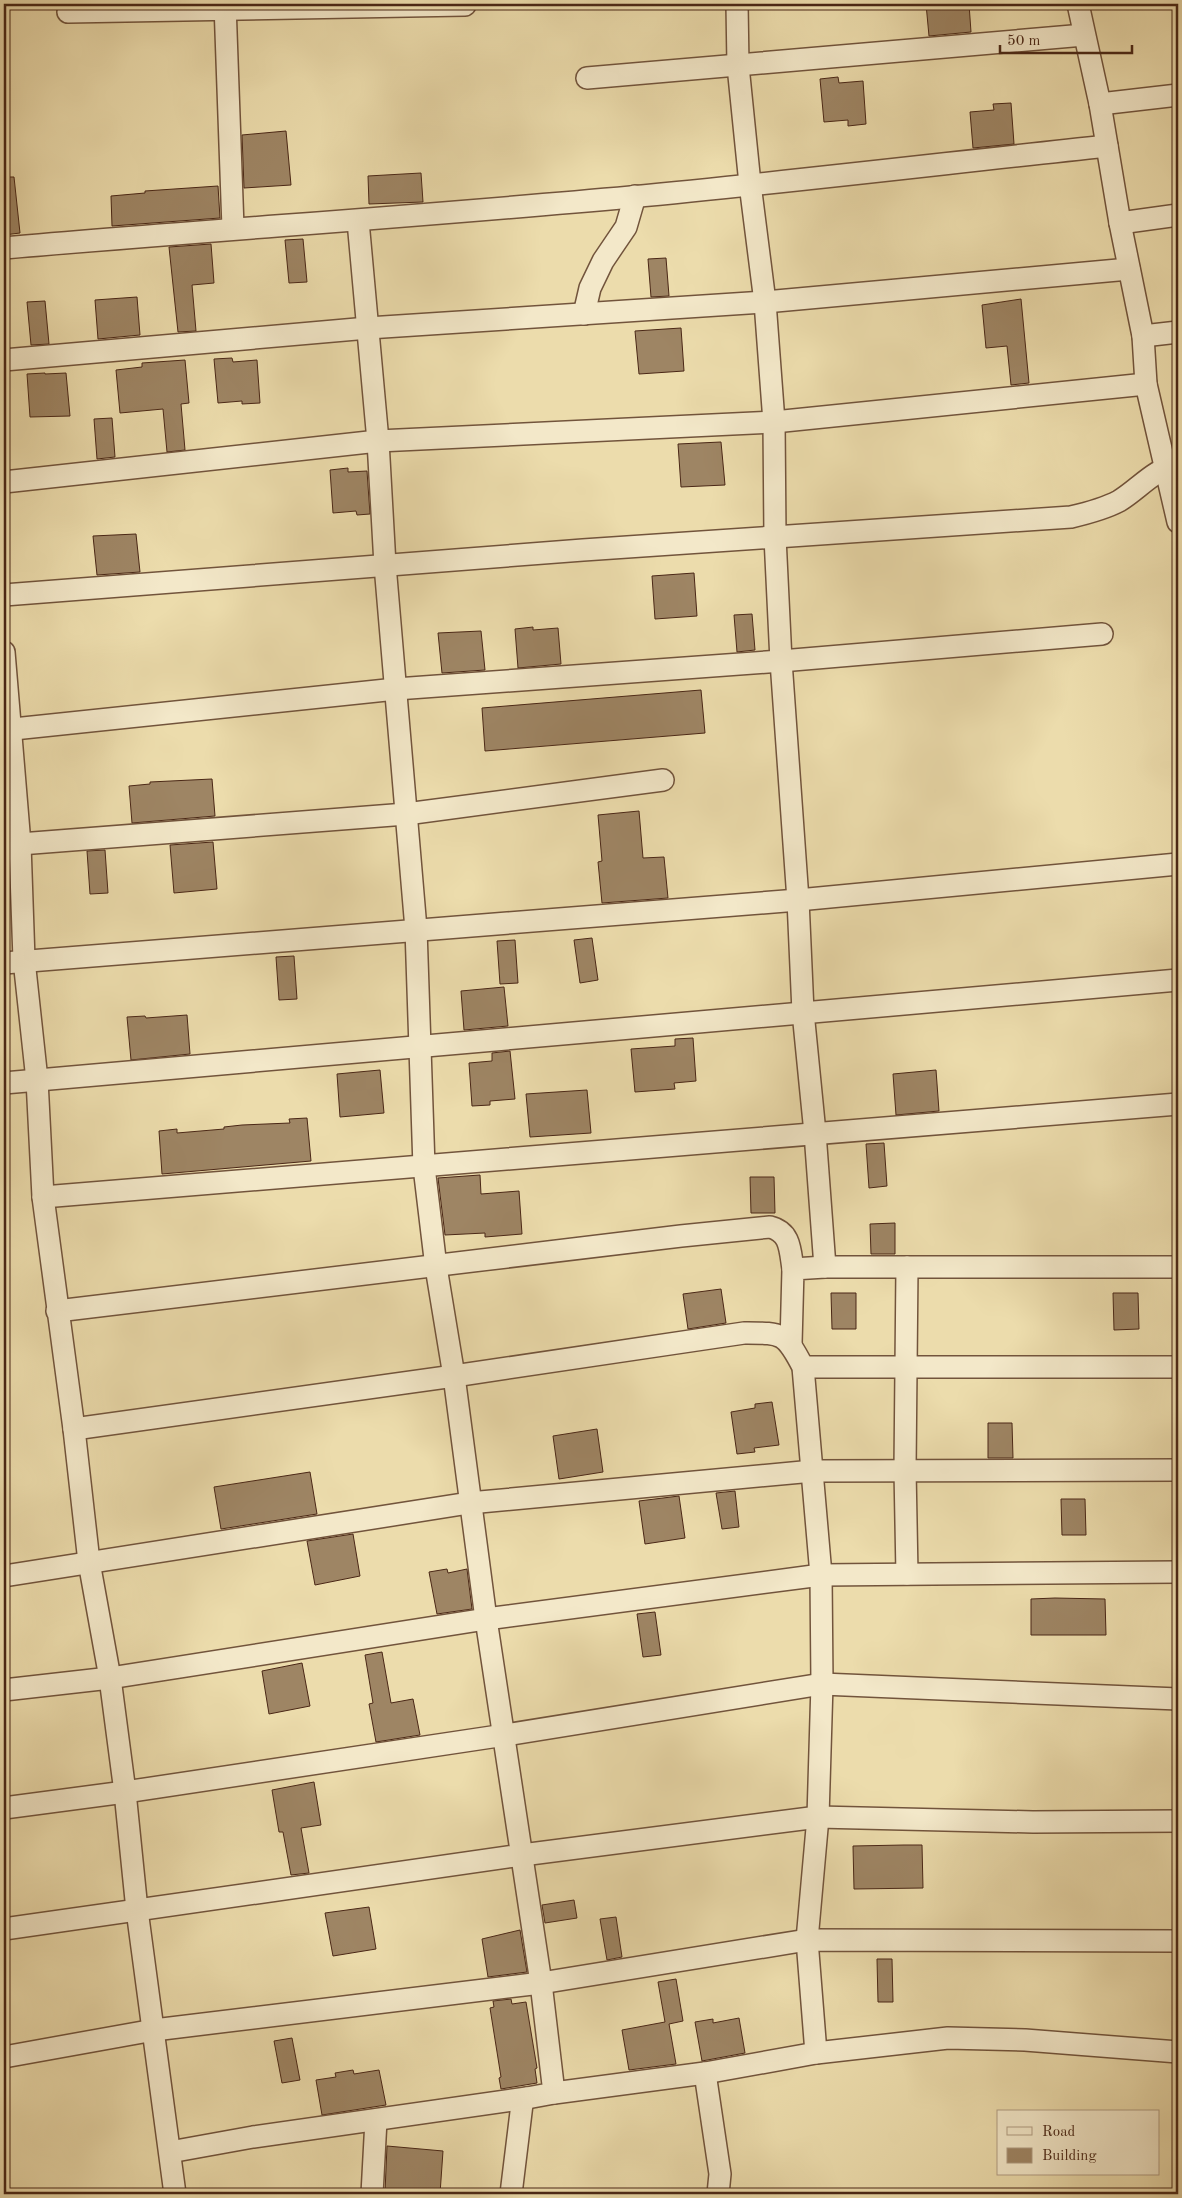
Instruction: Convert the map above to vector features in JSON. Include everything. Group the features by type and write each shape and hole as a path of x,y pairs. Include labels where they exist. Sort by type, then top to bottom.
{"street":[{"path":"738,4 738,66 765,302 774,422 775,537 781,661 798,900 803,1012 815,1132 825,1267"},
{"path":"1078,4 1100,104 1120,223 1143,336 1146,384 1172,466 1178,522"},
{"path":"68,12 225,6 464,5"},
{"path":"225,6 233,228"},
{"path":"587,78 1084,35"},
{"path":"1100,104 1178,94"},
{"path":"4,248 233,228 358,221 635,196 1107,146"},
{"path":"584,314 590,288 604,261 626,227 635,196"},
{"path":"1120,223 1178,215"},
{"path":"358,221 378,441 385,565 416,929 424,1167 436,1266 454,1376 486,1619 541,1983 554,2092"},
{"path":"4,360 368,328 765,302 1129,268"},
{"path":"1143,336 1178,332"},
{"path":"4,482 378,441 774,422 1146,384"},
{"path":"4,595 385,565 1071,517 1099,510 1120,500 1172,466"},
{"path":"7,730 396,689 781,661 1102,634"},
{"path":"4,652 7,730 20,844 14,962 37,1080 43,1197 74,1429 88,1562 110,1678 126,1792 137,1910 175,2194"},
{"path":"20,844 406,814 663,780"},
{"path":"14,962 798,900 1178,864"},
{"path":"4,1083 1178,980"},
{"path":"43,1197 424,1167 815,1132 1178,1104"},
{"path":"57,1311 770,1227 783,1232 788,1238 793,1269 791,1344"},
{"path":"793,1269 825,1267 1178,1267"},
{"path":"907,1267 904,1470 907,1574"},
{"path":"74,1429 744,1333 779,1335 791,1344 803,1367 821,1575 822,1684 818,1817 807,1940 816,2053"},
{"path":"803,1367 1178,1367"},
{"path":"4,1576 470,1503 813,1470 1178,1470"},
{"path":"4,1690 110,1678 486,1619 821,1575 1178,1572"},
{"path":"4,1808 126,1792 505,1736 822,1684 1178,1699"},
{"path":"4,1929 522,1855 818,1817 1033,1822 1178,1821"},
{"path":"4,2058 154,2030 541,1983 807,1940 1178,1941"},
{"path":"170,2152 253,2137 527,2098 554,2092 704,2073 816,2053 948,2038 1026,2040 1178,2052"},
{"path":"704,2073 720,2174 718,2194"},
{"path":"511,2194 519,2117 522,2104 527,2098"},
{"path":"372,2194 376,2120"}],"building":[{"path":"926,4 969,4 971,32 929,36"},
{"path":"838,77 839,83 863,81 866,124 848,126 848,120 824,122 820,79"},
{"path":"1011,103 1014,144 973,148 970,112 994,110 993,104"},
{"path":"286,131 291,185 244,188 242,135"},
{"path":"421,173 423,202 369,204 368,176"},
{"path":"4,177 14,177 20,233 4,235"},
{"path":"218,186 220,218 112,226 111,196 145,193 145,191"},
{"path":"303,239 307,282 289,283 285,240"},
{"path":"211,244 214,283 192,285 196,331 178,332 169,247"},
{"path":"666,258 669,296 651,297 648,259"},
{"path":"137,297 140,335 98,339 95,300"},
{"path":"1021,299 1029,383 1011,385 1007,346 986,348 982,305"},
{"path":"45,301 49,344 31,345 27,302"},
{"path":"681,328 684,371 639,374 635,331"},
{"path":"232,358 233,362 257,360 260,403 242,404 242,401 218,403 214,359"},
{"path":"185,360 189,403 181,404 185,450 167,452 163,409 120,413 116,370 142,367 142,363"},
{"path":"66,373 70,416 30,417 27,374"},
{"path":"112,418 115,457 97,459 94,419"},
{"path":"721,442 725,485 681,487 678,444"},
{"path":"348,468 348,472 367,471 370,514 357,515 356,511 333,513 330,470"},
{"path":"136,534 140,572 97,575 93,536"},
{"path":"694,573 697,616 655,619 652,576"},
{"path":"752,614 755,650 737,652 734,615"},
{"path":"533,627 533,630 558,628 561,664 518,668 515,629"},
{"path":"481,631 485,670 442,673 438,633"},
{"path":"701,690 705,733 485,751 482,708"},
{"path":"212,779 215,816 132,823 129,786 150,784 150,782"},
{"path":"639,811 643,858 664,857 668,898 602,903 598,862 602,861 598,815"},
{"path":"213,842 217,889 174,893 170,845"},
{"path":"105,850 108,893 90,894 87,851"},
{"path":"592,938 598,980 580,983 574,940"},
{"path":"515,940 518,983 500,984 497,941"},
{"path":"294,956 297,999 279,1000 276,957"},
{"path":"504,987 508,1026 464,1030 461,991"},
{"path":"187,1015 190,1054 131,1060 127,1017 145,1016 146,1018"},
{"path":"693,1038 696,1081 674,1083 675,1089 635,1092 631,1049 675,1046 675,1039"},
{"path":"510,1051 515,1099 490,1101 490,1105 472,1106 469,1063 492,1061 492,1053"},
{"path":"380,1070 384,1113 340,1117 337,1074"},
{"path":"936,1070 939,1111 896,1115 893,1074"},
{"path":"587,1090 591,1133 530,1137 526,1094"},
{"path":"307,1118 311,1161 162,1174 159,1131 177,1129 177,1133 224,1129 224,1127 242,1125 290,1123 289,1119"},
{"path":"884,1143 887,1186 869,1188 866,1144"},
{"path":"480,1175 481,1194 519,1191 522,1234 485,1237 485,1233 445,1235 438,1178"},
{"path":"750,1177 774,1177 775,1213 751,1213"},
{"path":"895,1223 895,1254 871,1254 870,1224"},
{"path":"721,1289 726,1323 688,1329 683,1294"},
{"path":"831,1293 856,1293 856,1329 832,1329"},
{"path":"1113,1293 1138,1293 1139,1329 1114,1330"},
{"path":"772,1402 779,1445 754,1448 755,1452 737,1454 731,1412 755,1408 755,1404"},
{"path":"988,1423 1012,1423 1013,1458 988,1458"},
{"path":"597,1429 603,1472 559,1479 553,1436"},
{"path":"310,1472 317,1514 221,1529 214,1487"},
{"path":"735,1491 739,1527 722,1529 716,1493"},
{"path":"679,1496 685,1538 645,1544 639,1501"},
{"path":"1061,1499 1085,1499 1086,1535 1062,1535"},
{"path":"353,1534 360,1576 315,1585 307,1541"},
{"path":"447,1569 448,1573 467,1569 472,1609 437,1614 429,1572"},
{"path":"1031,1599 1105,1599 1106,1635 1031,1635"},
{"path":"655,1612 661,1655 643,1657 637,1614"},
{"path":"382,1652 391,1703 413,1699 420,1735 376,1742 369,1704 373,1703 365,1655"},
{"path":"302,1663 310,1706 269,1714 262,1671"},
{"path":"314,1782 321,1825 301,1828 309,1873 291,1875 283,1832 279,1832 272,1790"},
{"path":"922,1845 923,1888 854,1889 853,1846"},
{"path":"574,1900 577,1918 545,1923 542,1905"},
{"path":"369,1907 376,1949 333,1956 325,1913"},
{"path":"616,1917 622,1957 607,1960 600,1919"},
{"path":"520,1930 527,1972 488,1977 482,1939"},
{"path":"877,1959 892,1959 893,2002 878,2002"},
{"path":"676,1979 683,2021 669,2024 676,2064 629,2070 622,2030 665,2022 658,1982"},
{"path":"511,1999 512,2004 526,2002 537,2068 535,2069 537,2083 501,2089 499,2078 501,2077 490,2008 494,2007 493,2001"},
{"path":"739,2018 745,2053 702,2061 695,2022 713,2019 713,2023"},
{"path":"292,2038 300,2080 282,2083 274,2041"},
{"path":"353,2070 354,2074 379,2070 386,2105 322,2115 316,2080 336,2077 335,2073"},
{"path":"387,2146 443,2151 440,2194 385,2192"}]}
